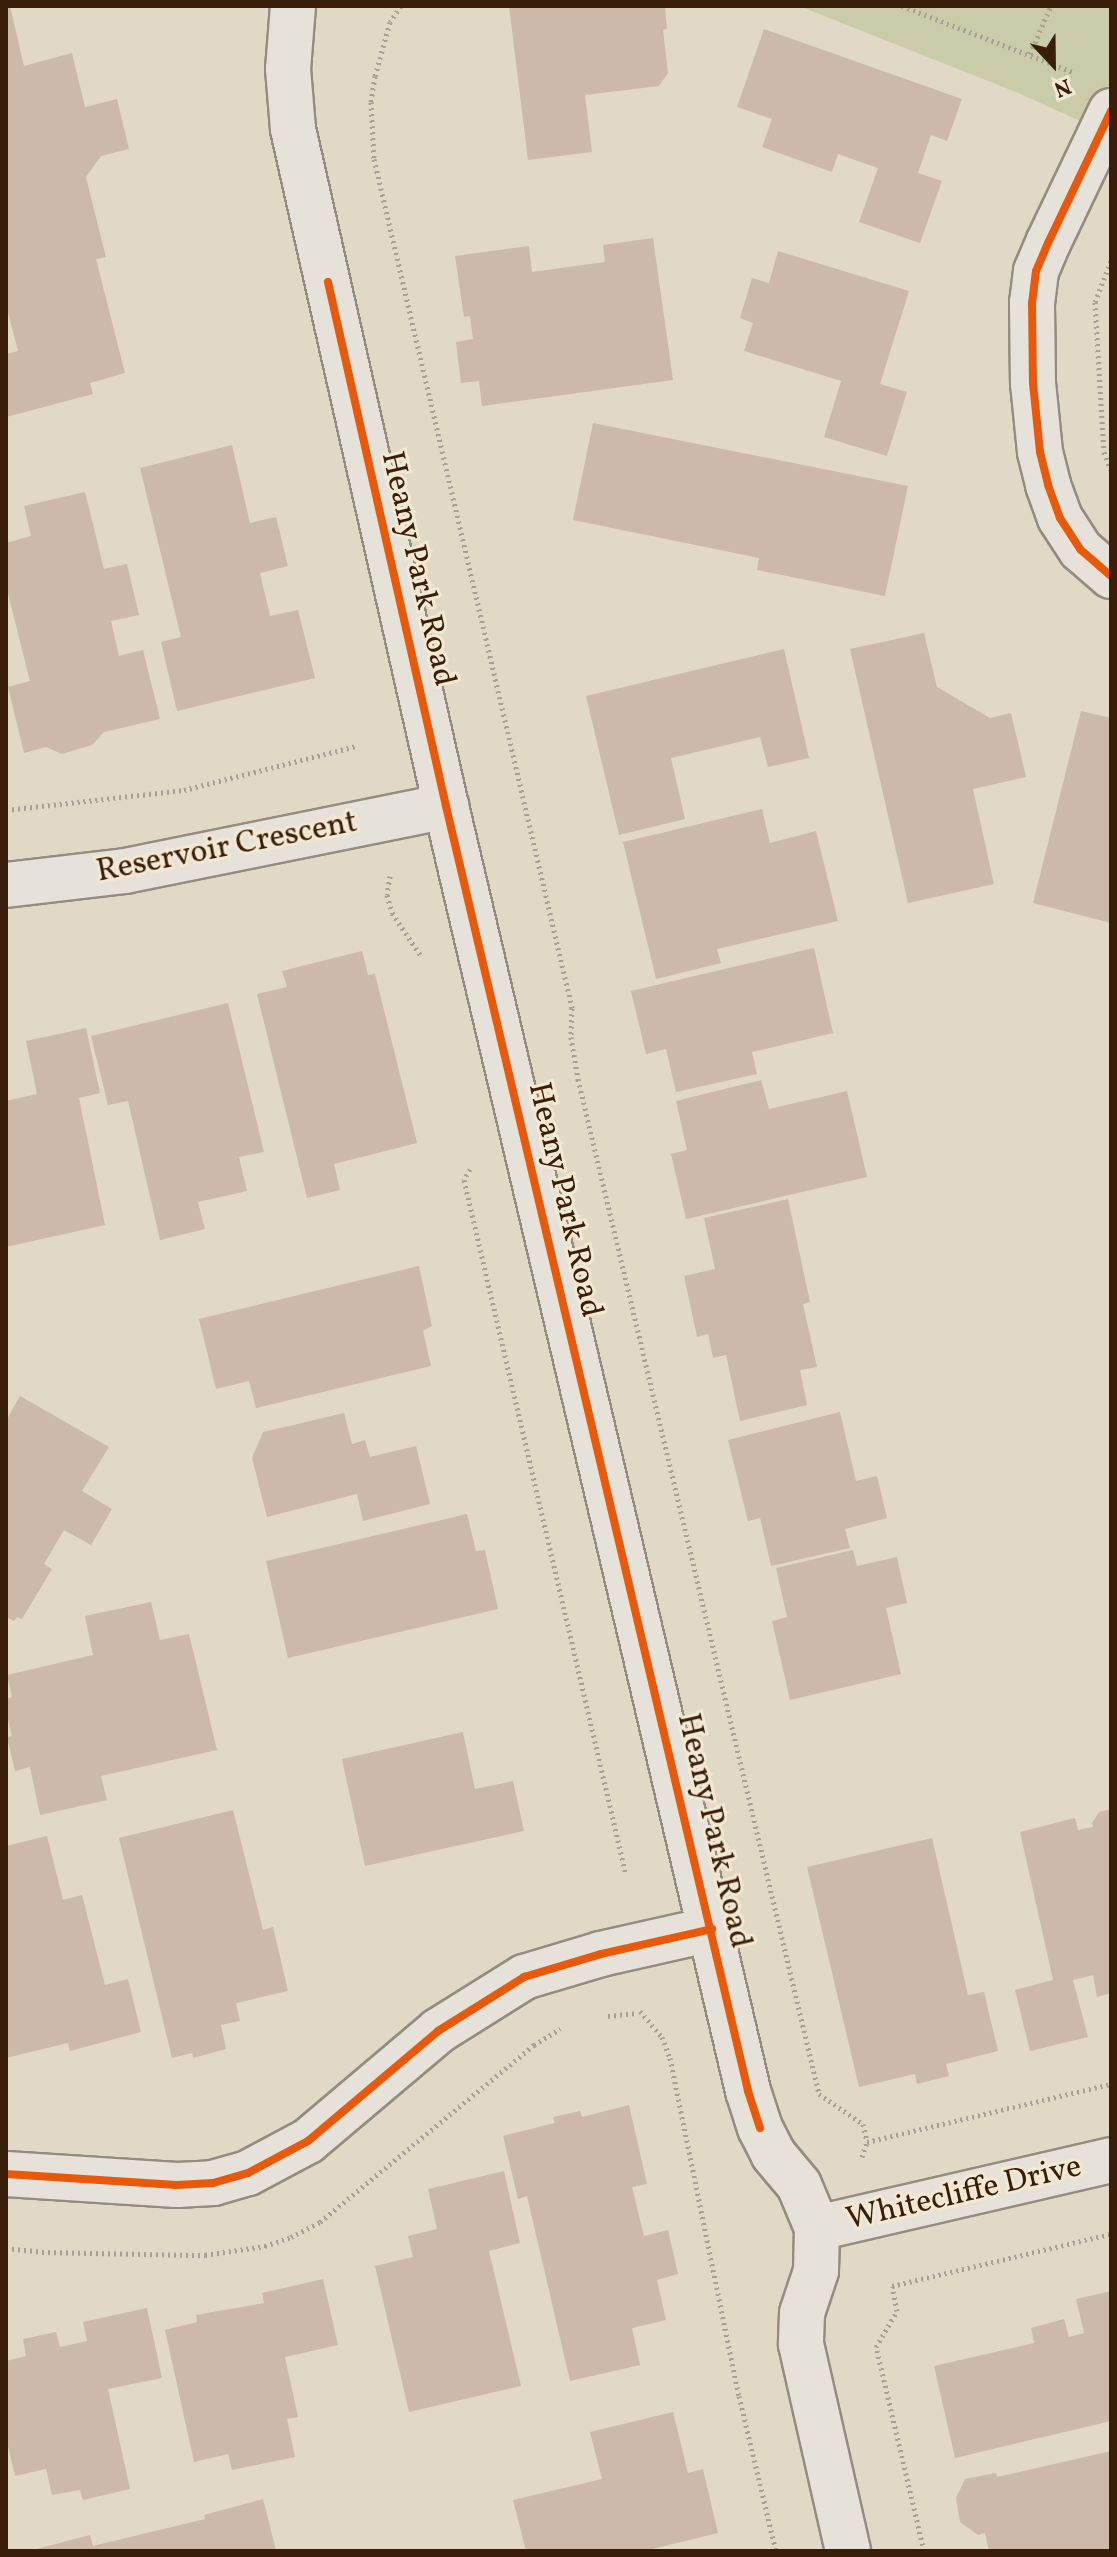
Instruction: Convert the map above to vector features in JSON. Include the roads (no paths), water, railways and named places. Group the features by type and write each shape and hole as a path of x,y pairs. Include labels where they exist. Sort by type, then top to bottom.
{"street":[{"name":"Heany Park Road","path":"293,6 288,69 293,129 446,806 748,2091 760,2128 773,2154 799,2185 817,2228 816,2271 802,2313 801,2344 848,2551"},
{"path":"1111,111 1036,271 1032,303 1033,383 1040,452 1048,485 1060,518 1081,550 1111,576"},
{"name":"Reservoir Crescent","path":"6,885 125,871 446,806"},
{"path":"6,2174 177,2185 213,2183 248,2173 308,2141 438,2031 524,1977 592,1956 712,1929"},
{"name":"Whitecliffe Drive","path":"817,2228 1111,2160"}]}
